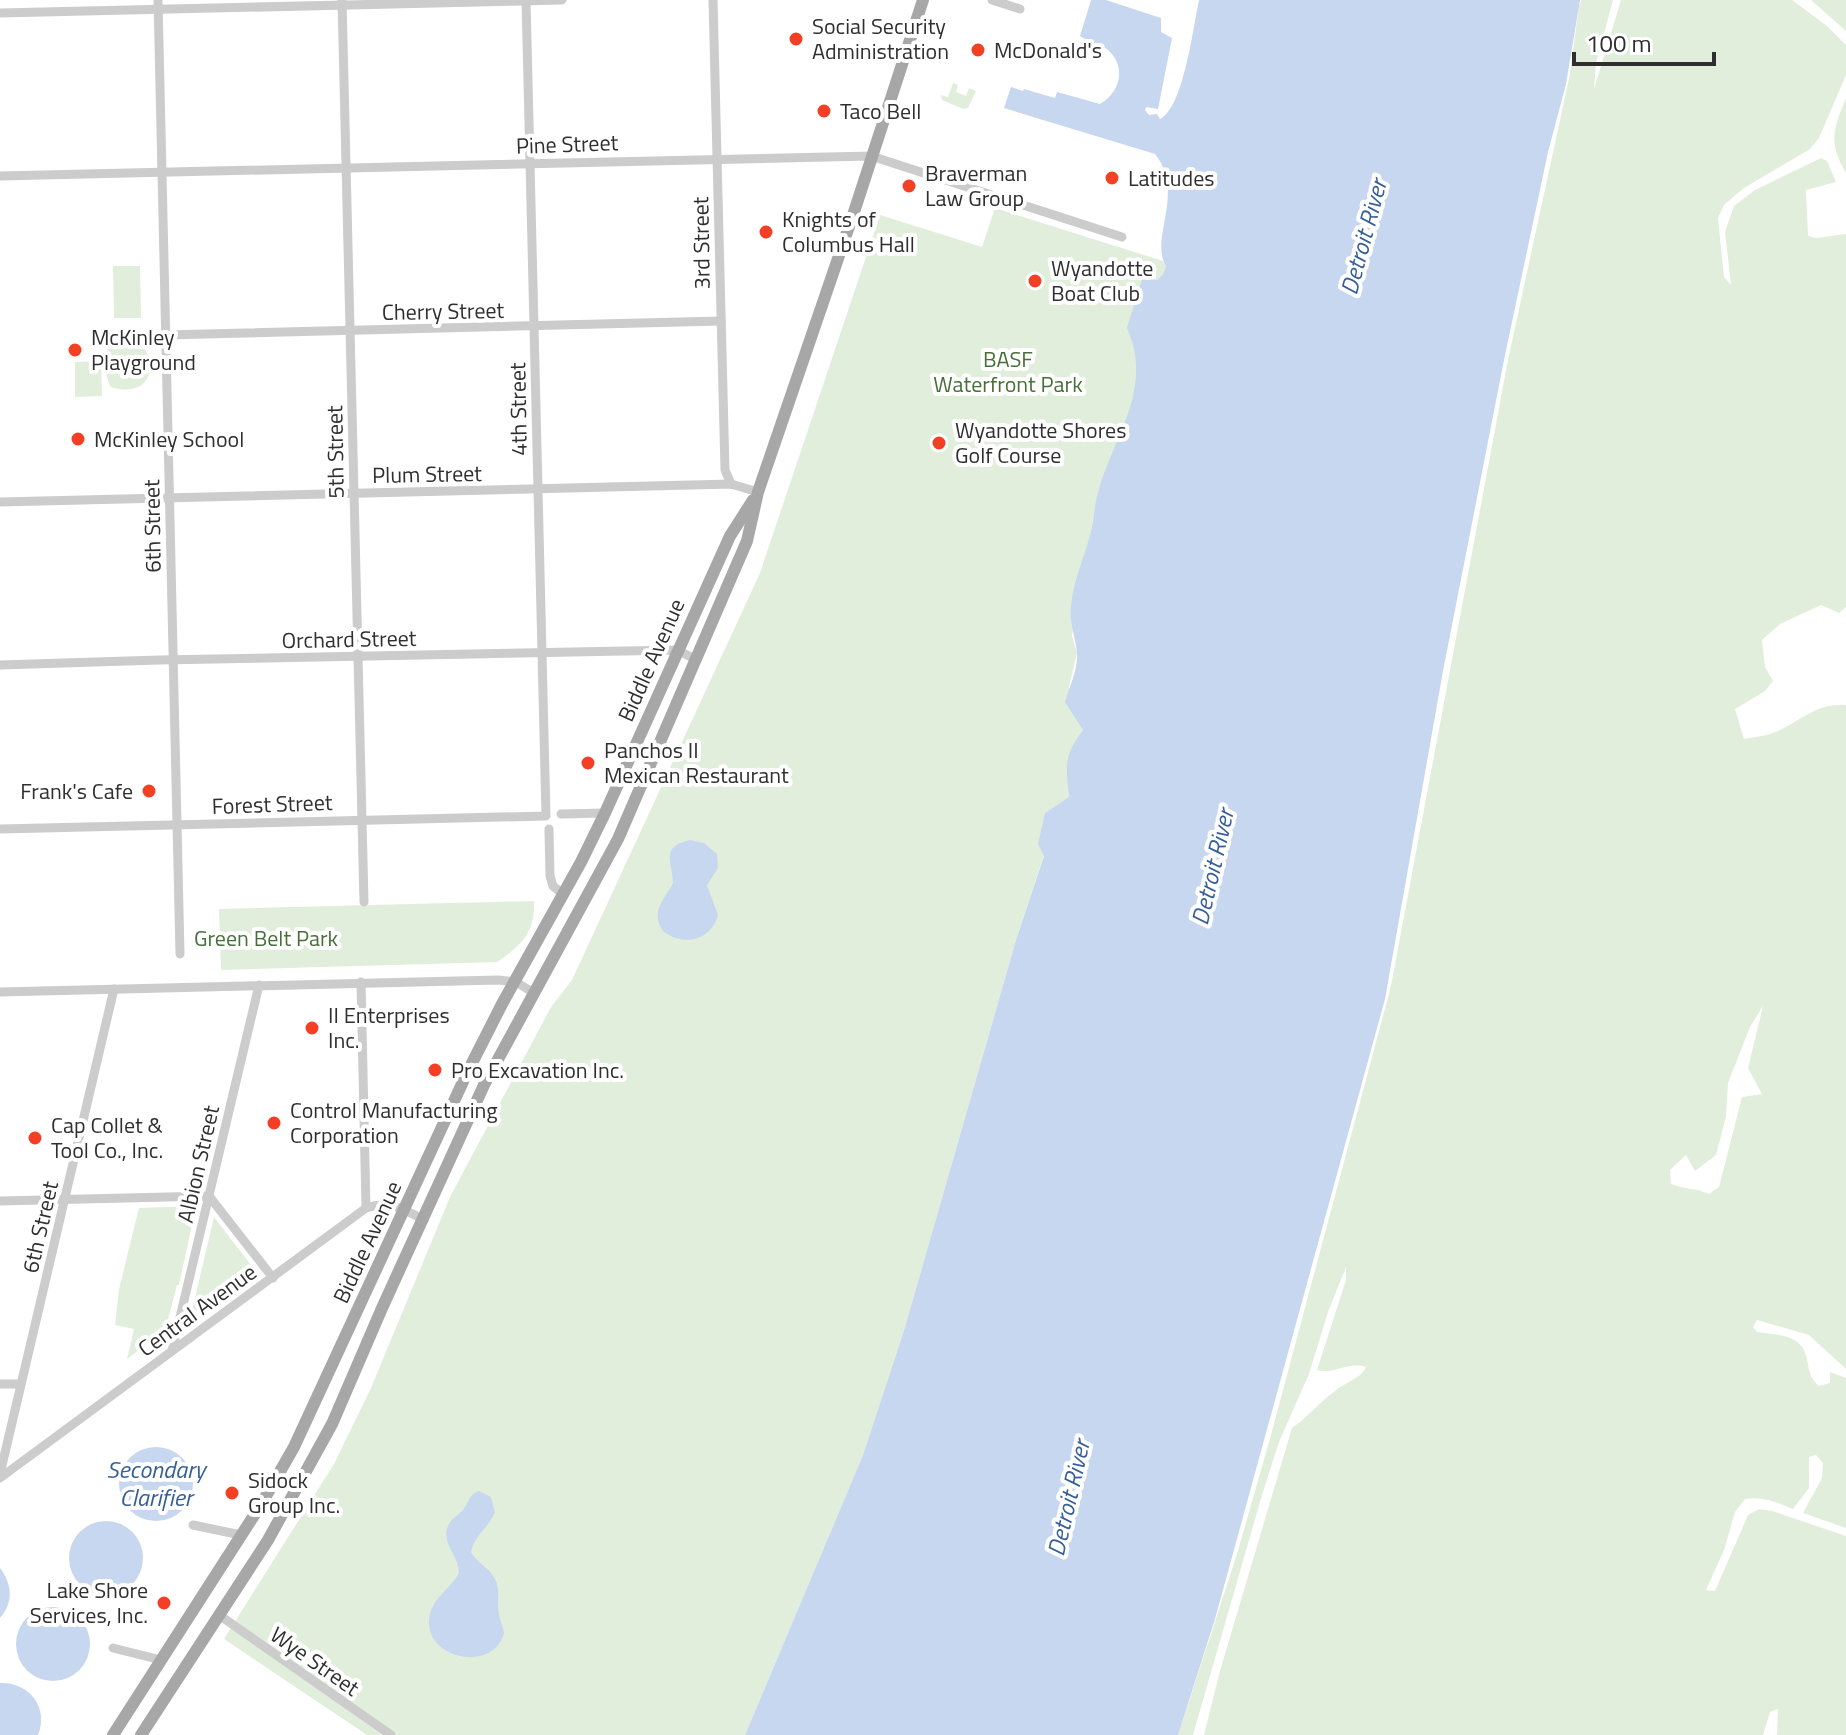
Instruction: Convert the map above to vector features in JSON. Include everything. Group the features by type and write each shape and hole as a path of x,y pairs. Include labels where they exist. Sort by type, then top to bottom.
{"main road":[{"name":"Biddle Avenue","path":"141,1735 268,1540 332,1424 484,1085 618,839 747,541 758,492 923,0"},
{"name":"Biddle Avenue","path":"113,1735 241,1535 311,1414 467,1073 564,895 605,813 730,536 758,492"},
{"path":"311,1414 332,1424"},
{"path":"198,1603 219,1615"}],"street":[{"name":"4th Street","path":"526,0 546,816"},
{"path":"0,13 158,5 562,0"},
{"name":"3rd Street","path":"713,0 725,470 731,484"},
{"path":"992,0 1020,9"},
{"name":"5th Street","path":"342,2 364,902"},
{"name":"6th Street","path":"158,5 180,954"},
{"name":"Pine Street","path":"0,176 871,156 1122,237"},
{"name":"Cherry Street","path":"165,335 721,321"},
{"name":"Plum Street","path":"0,502 731,484 758,492"},
{"name":"Orchard Street","path":"0,665 677,650 697,660"},
{"path":"561,814 605,813"},
{"name":"Forest Street","path":"0,829 546,816"},
{"path":"549,829 550,876 553,886 564,895"},
{"path":"0,992 498,980 516,982 534,993"},
{"path":"361,982 366,1208 378,1204 404,1210 424,1220"},
{"name":"Albion Street","path":"172,1351 259,985"},
{"name":"6th Street","path":"0,1476 114,989"},
{"path":"0,1201 209,1196 273,1278"},
{"name":"Central Avenue","path":"0,1476 366,1208"},
{"path":"0,1384 21,1384"},
{"path":"193,1525 241,1535"},
{"name":"Wye Street","path":"219,1615 391,1735"},
{"path":"113,1648 161,1660"}],"green space":[{"path":"1582,0 1613,0 1596,63 1594,89 1621,0 1792,0 1827,26 1846,45 1846,75 1819,138 1810,149 1744,188 1724,205 1718,218 1724,277 1731,285 1725,232 1734,206 1755,190 1821,158 1827,161 1836,182 1806,190 1808,236 1816,238 1846,234 1846,607 1839,613 1821,605 1780,624 1762,640 1765,667 1773,681 1765,691 1735,709 1744,739 1776,732 1826,707 1846,705 1846,1369 1809,1335 1757,1320 1753,1327 1757,1332 1787,1337 1799,1343 1811,1376 1819,1386 1830,1383 1830,1372 1846,1378 1846,1528 1803,1513 1822,1478 1823,1463 1816,1455 1809,1457 1809,1488 1793,1509 1763,1499 1745,1499 1735,1512 1724,1550 1706,1590 1715,1591 1748,1515 1759,1509 1846,1536 1846,1735 1777,1735 1778,1709 1770,1712 1763,1735 1204,1735 1292,1428 1366,1367 1317,1370 1346,1280 1346,1267 1309,1374 1279,1442 1193,1735 1178,1735 1237,1554 1271,1435 1391,986 1508,360 1570,74","holes":["1763,1006 1748,1068 1762,1094 1742,1097 1719,1187 1709,1194 1671,1184 1670,1170 1686,1155 1695,1171 1716,1155 1726,1117 1728,1083 1750,1027"]},
{"path":"1811,0 1846,0 1846,31"},
{"path":"953,83 958,85 956,92 966,96 969,88 976,91 968,108 963,109 942,100 941,95 948,97"},
{"path":"1846,98 1846,173 1834,136"},
{"name":"Wyandotte Shores Golf Course","path":"995,208 1163,261 1166,266 1157,280 1144,276 1133,341 1136,387 1098,492 1072,636 1077,653 1069,687 1083,730 1067,770 1069,797 1044,855 1016,940 905,1327 863,1455 745,1735 367,1735 224,1639 334,1464 371,1388 450,1197 551,1007 572,980 760,573 880,215 982,247"},
{"path":"113,266 140,266 141,318 114,318"},
{"path":"135,340 148,355 149,374 145,382 126,390 111,387 106,370 107,351 114,342"},
{"path":"101,361 102,396 75,397 75,362"},
{"name":"Green Belt Park","path":"534,901 532,922 525,937 497,962 221,970 219,909"},
{"path":"196,1206 179,1285 165,1331 127,1359 134,1329 115,1325 119,1289 139,1208"},
{"path":"214,1217 254,1269 191,1315"}],"water":[{"name":"Detroit River","path":"1091,0 1106,0 1161,18 1161,32 1172,38 1158,109 1146,107 1145,110 1149,115 1157,114 1160,119 1168,112 1181,83 1199,0 1580,0 1566,84 1548,152 1505,355 1443,671 1385,999 1215,1619 1178,1735 745,1735 863,1455 905,1327 1016,940 1044,856 1038,844 1045,813 1069,797 1067,762 1083,730 1065,702 1077,660 1071,618 1072,597 1098,492 1134,391 1134,350 1127,328 1143,276 1157,280 1166,266 1161,242 1168,199 1167,184 1164,169 1155,154 1004,108 1011,87 1055,98 1057,92 1100,104 1112,93 1119,79 1118,64 1105,48 1080,36"},
{"path":"690,840 704,843 717,854 718,868 707,885 718,915 703,936 687,940 663,931 658,912 673,883 671,851"},
{"name":"Secondary Clarifier","path":"149,1447 163,1447 177,1453 187,1463 193,1484 191,1498 177,1515 163,1521 149,1521 135,1515 125,1505 119,1491 119,1477 125,1463 135,1453"},
{"path":"479,1491 491,1497 495,1512 471,1552 496,1581 504,1633 497,1646 486,1654 459,1656 435,1641 430,1629 430,1614 459,1573 446,1537 449,1524 471,1496"},
{"name":"Secondary Clarifier","path":"99,1521 113,1521 127,1527 137,1537 143,1558 141,1572 127,1589 113,1595 99,1595 85,1589 75,1579 69,1565 69,1551 75,1537 85,1527"},
{"path":"0,1568 10,1593 8,1606 0,1618"},
{"path":"46,1607 60,1607 74,1613 84,1623 90,1644 88,1658 74,1675 60,1681 46,1681 32,1675 22,1665 16,1651 16,1637 22,1623 32,1613"},
{"path":"0,1683 20,1687 34,1698 41,1715 38,1735 0,1735"}],"place":[{"name":"Social Security Administration","path":"796,39"},
{"name":"McDonald's","path":"978,50"},
{"name":"Taco Bell","path":"824,111"},
{"name":"Latitudes","path":"1112,178"},
{"name":"Braverman Law Group","path":"909,186"},
{"name":"Knights of Columbus Hall","path":"766,232"},
{"name":"Wyandotte Boat Club","path":"1035,281"},
{"name":"McKinley Playground","path":"75,350"},
{"name":"McKinley School","path":"78,439"},
{"name":"Wyandotte Shores Golf Course","path":"939,443"},
{"name":"Panchos II Mexican Restaurant","path":"588,763"},
{"name":"Frank's Cafe","path":"149,791"},
{"name":"II Enterprises Inc.","path":"312,1028"},
{"name":"Pro Excavation Inc.","path":"435,1070"},
{"name":"Control Manufacturing Corporation","path":"274,1123"},
{"name":"Cap Collet & Tool Co., Inc.","path":"35,1138"},
{"name":"Sidock Group Inc.","path":"232,1493"},
{"name":"Lake Shore Services, Inc.","path":"164,1603"}],"park label":[{"name":"BASF Waterfront Park","path":"1008,372"}]}
